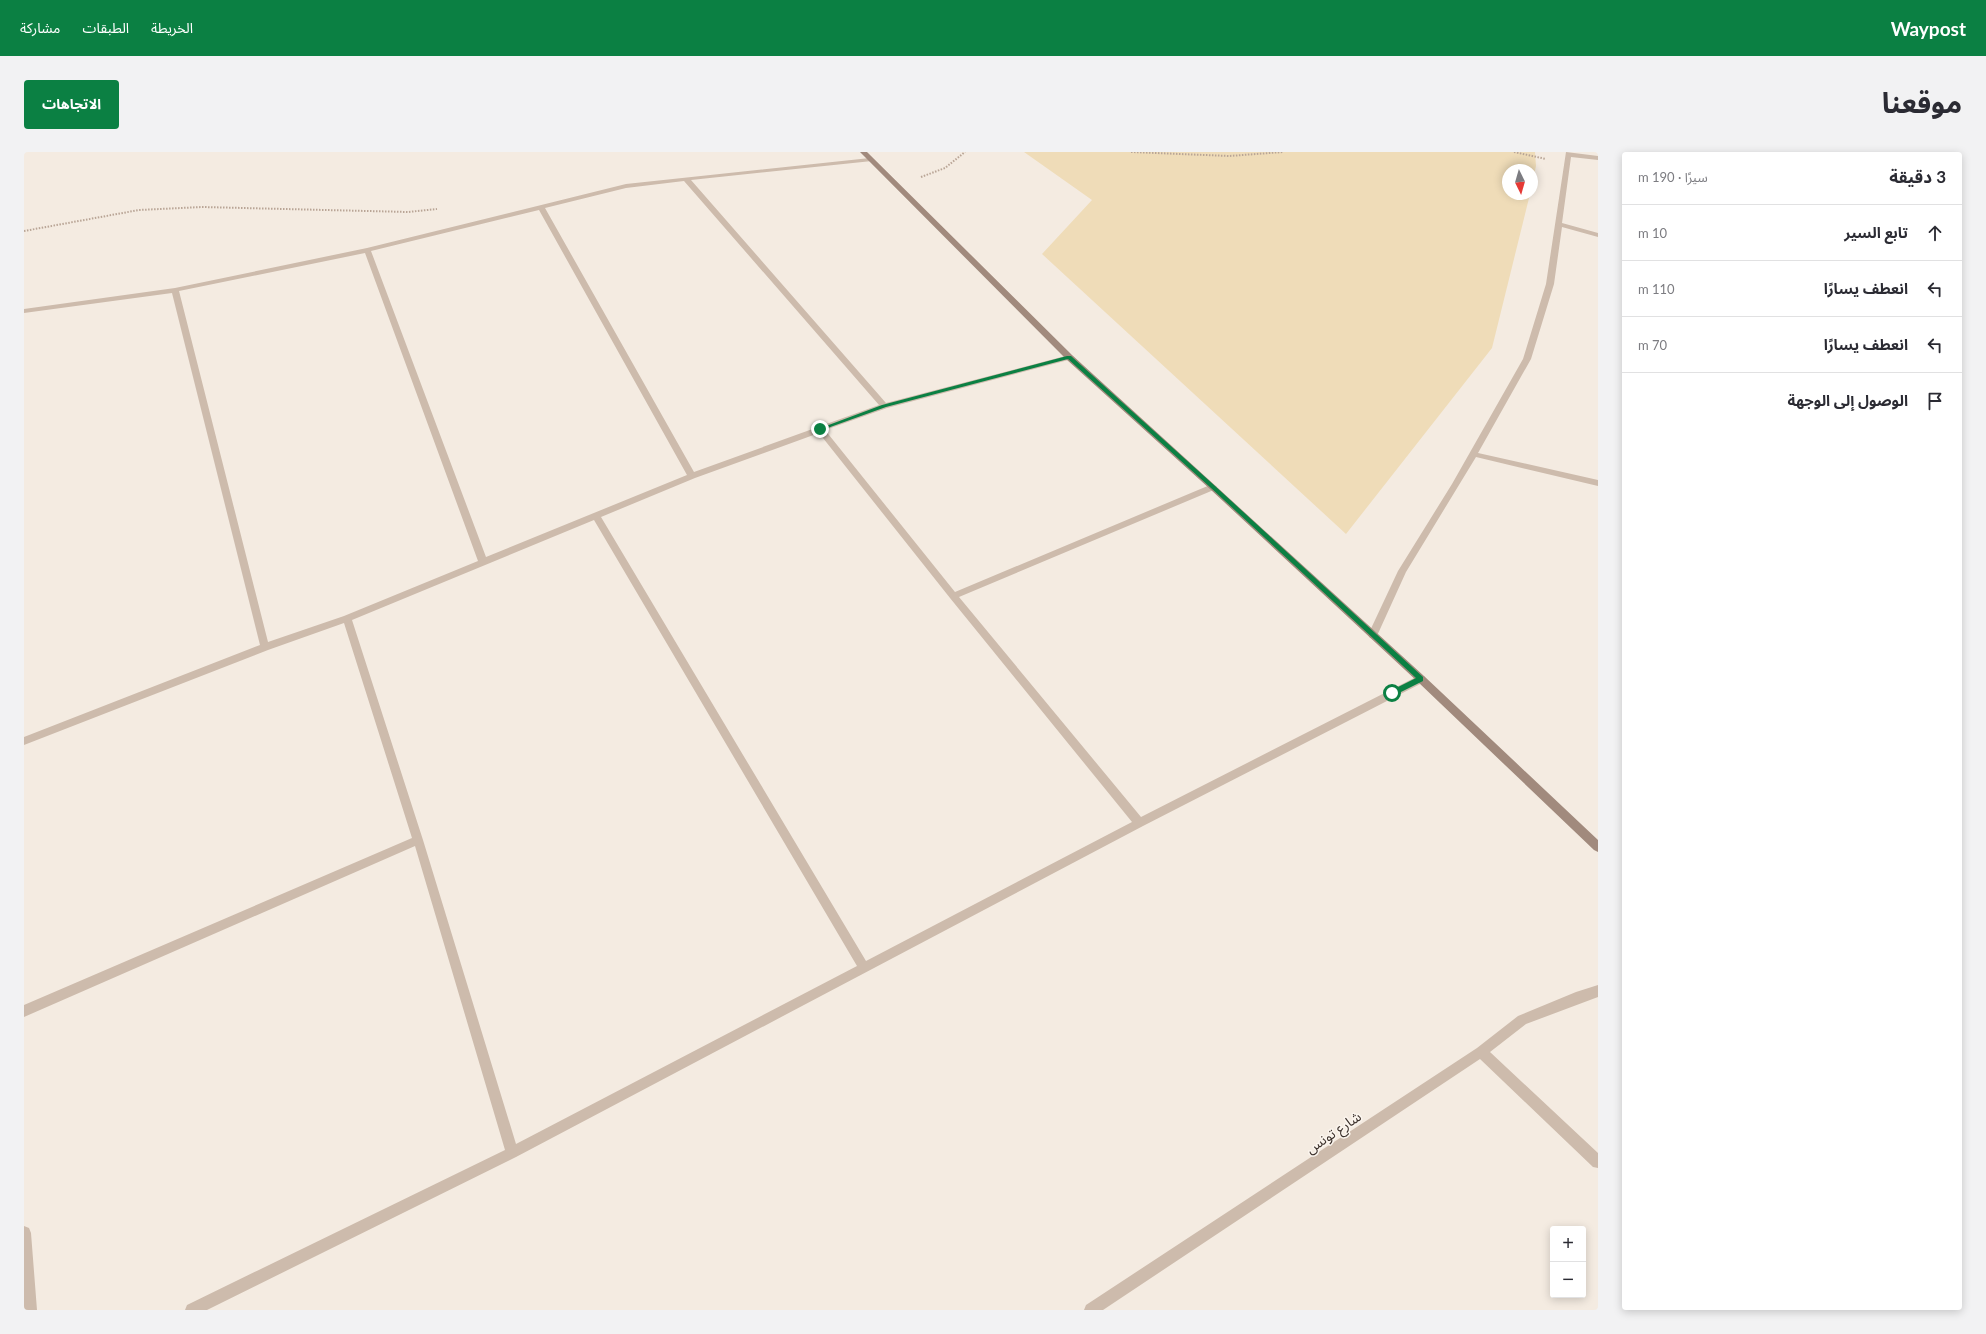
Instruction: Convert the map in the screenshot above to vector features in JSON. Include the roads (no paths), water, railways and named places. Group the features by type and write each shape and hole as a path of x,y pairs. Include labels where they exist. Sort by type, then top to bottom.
{"street":[{"path":"863,152 1069,357 1213,487 1421,679 1598,847"},
{"path":"1373,636 1402,571 1456,485 1527,359 1550,284 1560,224 1569,154 1598,158"},
{"path":"24,312 175,290 367,250 540,206 626,186 870,160"},
{"path":"686,180 884,406"},
{"path":"540,206 692,476"},
{"path":"1560,224 1598,236"},
{"path":"367,250 483,562"},
{"path":"175,290 265,647"},
{"path":"24,741 265,647 347,618 692,476 884,406 1069,357"},
{"path":"820,429 953,596 1139,823"},
{"path":"1473,454 1598,483"},
{"path":"953,596 1213,487"},
{"path":"596,515 864,967"},
{"path":"347,618 418,840 512,1153"},
{"path":"192,1310 512,1153 1139,823 1421,679"},
{"path":"24,1010 418,840"},
{"name":"شارع تونس","path":"1091,1310 1481,1052 1522,1020 1576,998 1598,991"},
{"path":"1481,1052 1598,1162"},
{"path":"24,1233 30,1310"}]}
